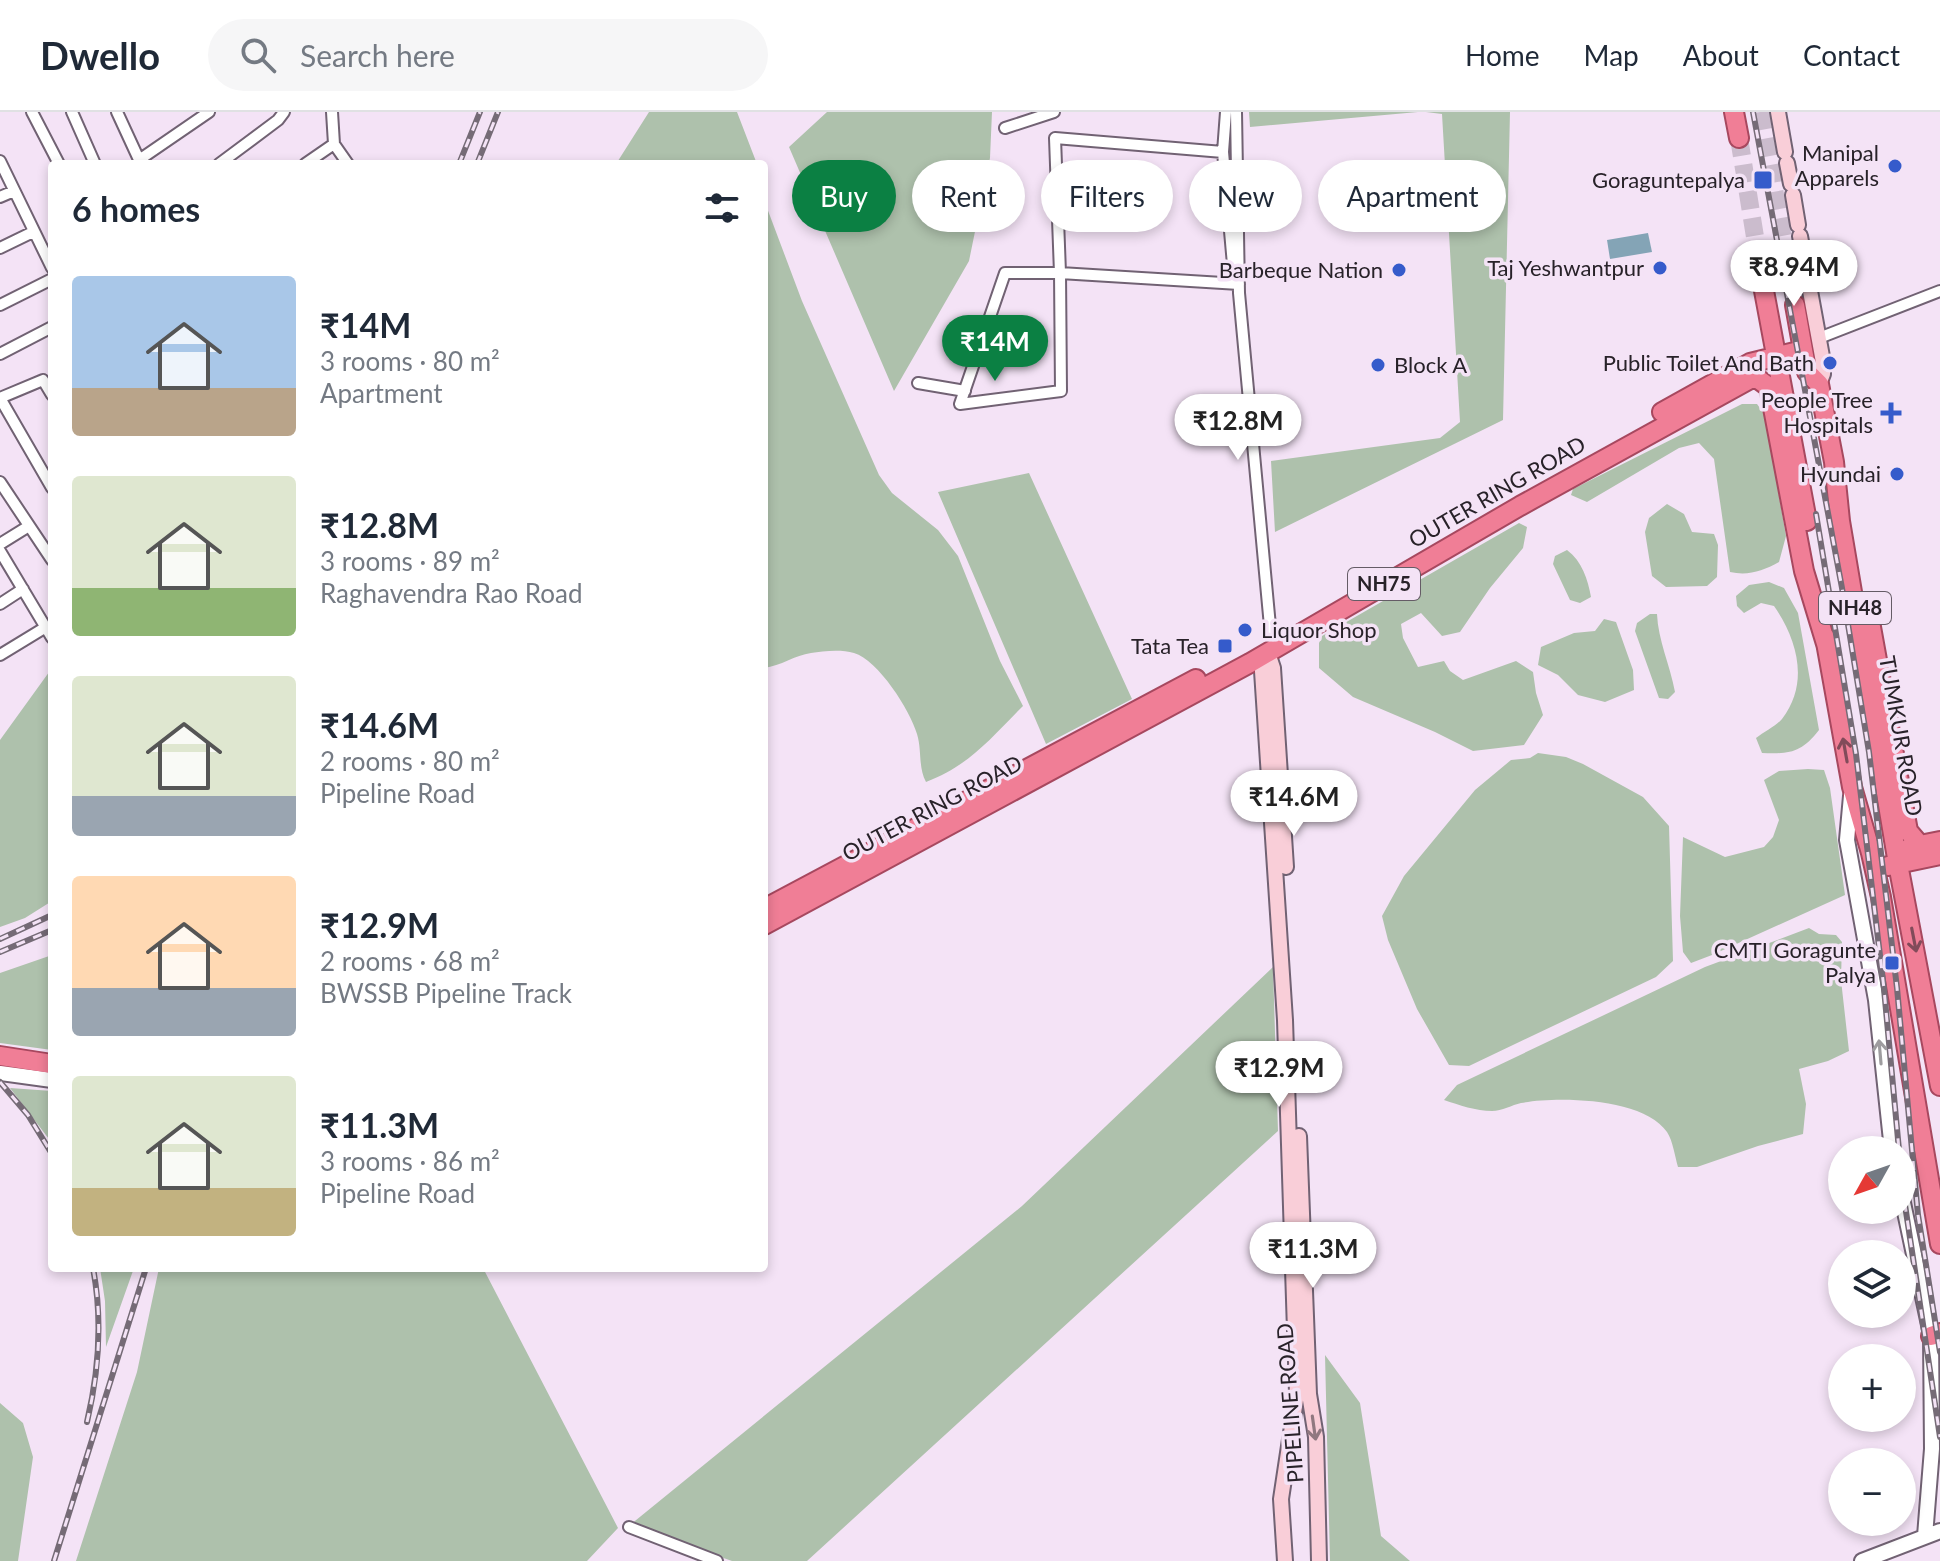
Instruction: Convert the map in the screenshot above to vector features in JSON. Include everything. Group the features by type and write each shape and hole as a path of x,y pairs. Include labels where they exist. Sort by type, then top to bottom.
{"highway":[{"path":"1734,112 1739,138"},
{"name":"NH48","path":"1762,280 1852,787 1872,861 1892,963 1940,1244"},
{"name":"TUMKUR ROAD","path":"1795,305 1807,372 1819,384 1897,856 1940,1086"},
{"name":"OUTER RING ROAD","path":"768,907 1270,645 1750,363 1803,350"},
{"name":"OUTER RING ROAD","path":"768,923 1750,379 1758,379 1769,387 1804,571 1827,647"},
{"path":"1839,495 1850,514 1908,831 1920,845"},
{"path":"1858,809 1889,804"},
{"path":"1897,856 1920,845 1940,841"},
{"path":"1872,861 1897,856 1940,855"},
{"path":"0,1056 48,1063"},
{"path":"0,1066 48,1072"}],"main road":[{"path":"1778,112 1818,334 1823,374 1819,384"},
{"name":"PIPELINE ROAD","path":"1270,645 1262,671 1270,703 1294,1023 1309,1394 1316,1437 1319,1561"},
{"name":"PIPELINE ROAD","path":"1270,703 1285,1020 1297,1393 1281,1499 1285,1561"}],"street":[{"path":"32,112 57,160"},
{"path":"72,112 93,160"},
{"path":"143,160 209,112"},
{"path":"332,112 334,144 345,160"},
{"path":"1005,128 1054,112"},
{"path":"1226,112 1223,152 1232,272 1239,284"},
{"path":"1236,112 1239,284 1270,645"},
{"path":"121,113 139,160"},
{"path":"224,160 284,114"},
{"path":"1223,152 1055,138 1060,273 1061,391 960,404 1005,273 1060,273 1239,284"},
{"path":"311,160 334,144"},
{"path":"0,161 48,260"},
{"path":"0,197 14,191"},
{"path":"0,248 33,232"},
{"path":"0,305 48,281"},
{"path":"1818,334 1940,290"},
{"path":"0,354 48,329"},
{"path":"48,388 43,380 0,398 48,481"},
{"path":"918,383 965,391"},
{"path":"0,482 48,554"},
{"path":"0,544 29,526"},
{"path":"0,551 48,631"},
{"path":"0,604 23,589"},
{"path":"0,655 46,627"},
{"path":"1852,787 1847,840 1876,1000 1889,1136"},
{"path":"0,1073 48,1079"},
{"path":"1908,1224 1940,1367"},
{"path":"1925,1536 1932,1449 1935,1335"},
{"path":"629,1527 717,1561"},
{"path":"1862,1561 1940,1531"}],"green space":[{"path":"649,112 737,112 755,160 619,160"},
{"path":"827,112 992,112 990,160 912,160 912,232 975,232 969,261 894,391 826,232 896,232 896,160 795,160 789,147"},
{"path":"1249,112 1418,112 1250,127"},
{"path":"1426,112 1510,112 1503,420 1275,532 1271,461 1440,438 1460,422 1449,232 1506,232 1506,160 1445,160 1442,114"},
{"path":"768,211 802,301 879,475 892,493 938,530 958,556 1000,661 1023,706 967,759 926,782 917,734 908,712 873,665 854,653 838,651 805,654 768,667"},
{"path":"1742,404 1757,404 1765,415 1786,536 1779,562 1749,573 1730,572 1714,459 1699,443 1679,448 1587,502 1571,495 1573,489"},
{"path":"1029,473 1132,699 1046,744 938,492"},
{"path":"1667,504 1684,514 1692,532 1714,534 1718,545 1717,577 1707,586 1666,587 1652,576 1645,532 1649,518"},
{"path":"1519,523 1527,527 1523,548 1460,632 1442,636 1421,613 1401,624 1403,638 1418,667 1444,661 1450,671 1463,680 1516,661 1533,672 1543,715 1524,745 1473,751 1353,697 1319,668 1322,636"},
{"path":"1567,550 1580,565 1590,591 1591,597 1580,603 1570,600 1553,564 1555,556"},
{"path":"1769,582 1784,588 1798,613 1819,730 1800,748 1780,753 1762,753 1756,738 1779,722 1791,705 1798,676 1794,647 1774,606 1761,603 1744,613 1737,606 1736,596 1749,585"},
{"path":"1650,614 1657,614 1675,692 1668,699 1659,698 1635,631 1637,623"},
{"path":"1604,619 1616,622 1633,670 1634,690 1605,702 1578,695 1558,675 1538,665 1541,647 1574,633 1595,631"},
{"path":"48,674 48,904 25,918 0,927 0,740"},
{"path":"1538,753 1566,757 1583,764 1643,797 1669,826 1673,961 1656,977 1469,1066 1449,1065 1417,1009 1388,940 1382,916 1404,876 1475,790 1511,760 1530,758"},
{"path":"1824,770 1830,788 1845,895 1691,963 1683,952 1680,916 1683,837 1725,857 1764,847 1773,837 1779,820 1764,780 1779,771"},
{"path":"1809,928 1819,934 1836,935 1842,942 1841,980 1849,1051 1799,1069 1806,1104 1803,1134 1697,1167 1678,1167 1667,1132 1640,1112 1620,1106 1556,1100 1521,1103 1492,1111 1444,1100 1457,1085 1705,967"},
{"path":"48,956 48,1049 0,1043 0,973"},
{"path":"1273,967 1278,1131 807,1561 732,1561 630,1525 1022,1206"},
{"path":"10,1088 48,1091 48,1138"},
{"path":"101,1272 133,1272 106,1347"},
{"path":"158,1272 485,1272 618,1528 587,1561 76,1561 137,1372"},
{"path":"1325,1355 1360,1403 1381,1536 1410,1561 1330,1561"},
{"path":"0,1403 23,1423 33,1457 18,1561 0,1561"}],"water":[{"path":"1648,233 1652,252 1610,259 1607,240"}],"tunnel":[{"path":"1760,112 1795,305"},
{"path":"1739,138 1762,280"}],"railway":[{"path":"461,160 480,112"},
{"path":"479,160 498,112"},
{"path":"1753,112 1842,588 1869,752 1897,988 1918,1215 1940,1352"},
{"path":"1816,514 1856,754 1898,1136"},
{"path":"0,939 48,917"},
{"path":"0,952 48,932"},
{"path":"0,1082 28,1115 48,1148"},
{"path":"1908,1224 1940,1437"},
{"path":"87,1422 98,1346 94,1272"},
{"path":"54,1561 145,1272"}],"place":[{"name":"Manipal Apparels","path":"1895,166"},
{"name":"Goraguntepalya","path":"1763,180"},
{"name":"Taj Yeshwantpur","path":"1660,268"},
{"name":"Barbeque Nation","path":"1399,270"},
{"name":"Public Toilet And Bath","path":"1830,363"},
{"name":"Block A","path":"1378,365"},
{"name":"People Tree Hospitals","path":"1891,413"},
{"name":"Hyundai","path":"1897,474"},
{"name":"Liquor Shop","path":"1245,630"},
{"name":"Tata Tea","path":"1225,646"},
{"name":"CMTI Goragunte Palya","path":"1892,963"}]}
